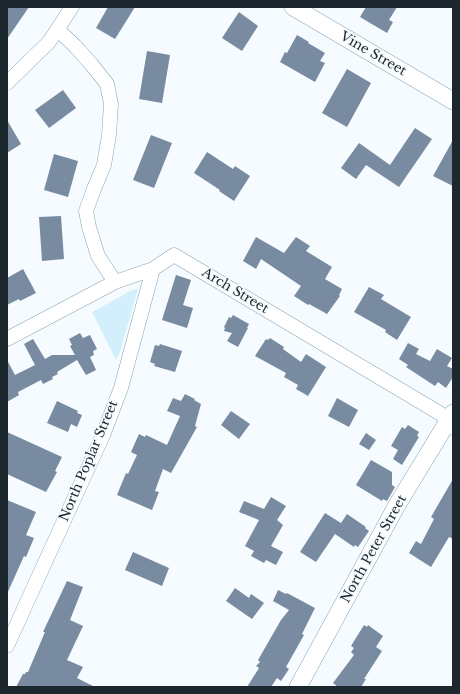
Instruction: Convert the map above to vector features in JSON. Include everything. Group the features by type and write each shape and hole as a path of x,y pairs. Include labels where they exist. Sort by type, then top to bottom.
{"street":[{"path":"7,83 49,42 72,7"},
{"name":"Vine Street","path":"293,7 453,101"},
{"path":"58,30 75,46 107,84 110,97 109,135 104,165 86,211 98,256 115,282"},
{"name":"Arch Street","path":"7,339 115,282 153,269 174,254 451,421"},
{"name":"North Poplar Street","path":"7,646 108,421 121,388 153,269"},
{"name":"North Peter Street","path":"298,687 397,505 451,421"}],"shaded area":[{"path":"138,289 120,352 116,360 92,312 132,290"}],"building":[{"path":"7,7 29,7 7,39"},
{"path":"108,7 135,7 115,39 96,28"},
{"path":"366,7 397,7 389,20 393,22 387,33 360,17"},
{"path":"239,12 258,26 242,51 222,38"},
{"path":"297,35 325,53 320,61 325,63 315,82 280,62"},
{"path":"147,51 170,55 162,103 139,99"},
{"path":"347,69 371,83 347,127 322,113"},
{"path":"63,90 76,108 49,128 35,110"},
{"path":"7,120 21,144 7,153"},
{"path":"415,128 432,139 399,187 366,165 356,179 341,168 359,143 390,165"},
{"path":"151,135 172,143 154,188 133,180"},
{"path":"453,140 453,186 433,176"},
{"path":"207,152 233,169 235,166 250,176 234,201 194,173"},
{"path":"54,154 78,161 68,197 44,190"},
{"path":"61,216 64,259 42,261 39,217"},
{"path":"256,237 284,253 296,237 310,246 306,251 332,267 325,279 342,289 339,295 340,296 327,314 294,296 301,286 261,259 256,269 243,261"},
{"path":"23,269 36,293 20,301 19,299 7,305 7,278"},
{"path":"176,275 191,280 183,305 193,308 187,328 162,320"},
{"path":"369,287 384,295 381,299 411,317 397,340 385,332 386,330 354,312"},
{"path":"233,315 249,324 238,347 227,341 232,333 224,331 224,327 229,317 231,318"},
{"path":"80,333 83,338 90,335 97,349 93,351 94,355 90,357 96,370 86,375 77,360 57,372 58,374 52,377 53,379 43,384 41,380 18,392 19,395 7,402 7,360 15,375 35,365 24,344 33,339 45,359 52,355 75,355 70,346 72,345 69,339"},
{"path":"270,338 284,347 283,349 301,362 306,354 326,367 308,396 296,389 298,385 284,377 286,373 255,356 266,339 268,340"},
{"path":"408,343 419,349 416,354 430,361 437,349 452,358 447,366 453,369 453,377 446,388 438,382 435,386 406,367 408,365 399,359"},
{"path":"160,344 182,351 175,372 154,366 155,364 150,362 155,345 159,346"},
{"path":"185,394 201,404 195,426 197,427 171,473 163,469 155,491 159,492 152,510 117,495 126,473 128,474 137,455 131,452 139,434 145,437 146,435 167,445 180,416 167,411 173,398 181,401"},
{"path":"337,398 358,410 349,427 328,416"},
{"path":"57,401 78,411 77,413 82,415 77,427 71,424 68,432 47,423"},
{"path":"231,411 250,424 239,439 221,425"},
{"path":"408,425 419,432 417,436 419,437 402,465 393,459 398,450 391,446 402,427 405,429"},
{"path":"7,432 62,457 55,471 57,472 46,492 7,474"},
{"path":"366,433 376,440 369,450 359,444"},
{"path":"371,460 392,472 392,485 395,487 387,501 383,499 382,501 356,485"},
{"path":"453,479 453,539 449,537 431,567 409,553 416,541 421,544 434,519 431,517"},
{"path":"271,497 286,506 277,520 283,525 271,546 283,552 276,565 266,560 264,563 251,556 254,551 245,546 259,520 239,512 244,501 264,509"},
{"path":"7,500 36,512 26,535 34,538 7,594"},
{"path":"325,513 341,523 347,514 366,527 365,528 369,531 358,547 355,545 354,547 335,534 316,562 300,552"},
{"path":"133,552 169,568 162,586 125,570"},
{"path":"67,581 83,587 70,620 83,626 67,660 83,667 77,678 95,687 16,687 23,674 28,672 45,632 43,632"},
{"path":"235,588 249,598 251,594 264,603 252,619 226,601"},
{"path":"278,590 286,594 287,593 315,608 302,634 304,635 286,667 289,669 281,681 277,678 271,687 247,687 259,668 256,666 260,662 258,660 281,620 289,610 273,601"},
{"path":"364,625 367,627 368,625 383,636 376,647 382,651 364,679 366,679 361,687 338,687 333,683 354,655 351,652 354,648 351,646"}]}
